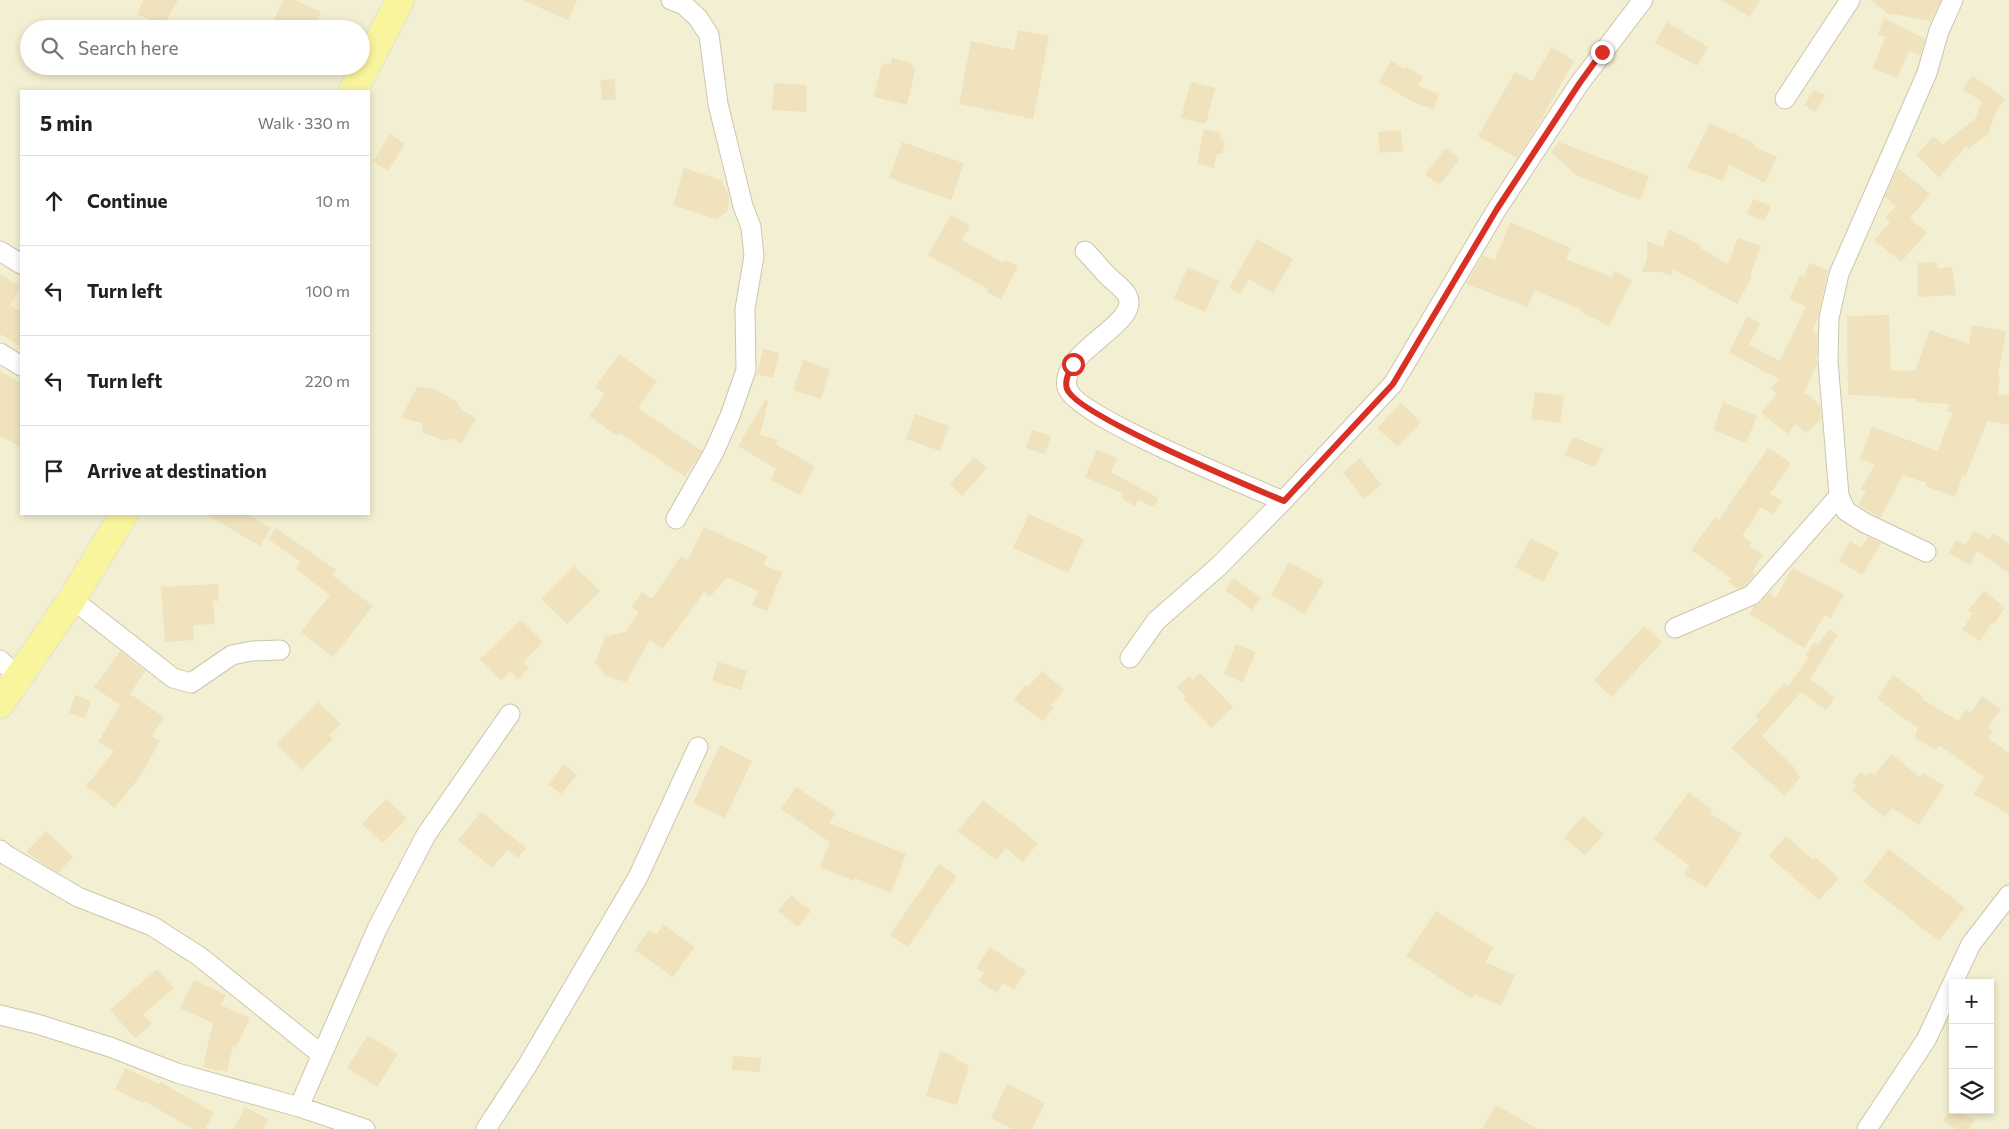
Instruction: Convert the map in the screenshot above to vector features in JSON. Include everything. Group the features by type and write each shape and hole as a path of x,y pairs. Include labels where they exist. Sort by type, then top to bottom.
{"main road":[{"path":"370,58 400,0"},
{"path":"354,90 361,75"},
{"path":"0,704 10,669 72,599 123,515"}],"street":[{"path":"671,0 684,5 698,18 709,35 718,104 743,206 751,227 754,256 745,309 746,370 730,416 714,452 676,519"},
{"path":"1130,658 1156,621 1219,566 1284,501 1393,384 1497,209 1579,84 1643,0"},
{"path":"1785,99 1850,0"},
{"path":"1926,552 1865,523 1846,511 1839,496 1828,361 1829,318 1839,274 1927,73 1939,31 1953,0"},
{"path":"0,251 20,263"},
{"path":"1085,251 1127,294 1129,308 1124,317 1073,364 1066,380 1071,396 1086,407 1153,443 1284,501"},
{"path":"0,353 20,365"},
{"path":"1675,628 1752,595 1839,496"},
{"path":"72,599 173,678 184,682 190,683 232,655 252,651 280,650"},
{"path":"299,1107 377,929 426,835 510,714"},
{"path":"486,1129 527,1066 638,877 698,747"},
{"path":"0,850 6,856 78,897 152,926 199,956 322,1055"},
{"path":"1867,1129 1926,1040 1971,944 2009,895"},
{"path":"0,1015 37,1024 110,1047 178,1073 299,1107 365,1129"}],"shaded area":[{"path":"0,0 2009,0 2009,1129 0,1129"}],"building":[{"path":"143,0 178,0 166,20 150,20 137,14"},
{"path":"283,0 295,0 321,12 318,20 274,20"},
{"path":"522,0 577,0 568,20"},
{"path":"1721,0 1760,0 1750,17"},
{"path":"1870,0 1941,0 1931,21 1887,13"},
{"path":"1884,18 1925,39 1920,56 1910,50 1897,78 1873,68 1885,37 1878,34"},
{"path":"1667,22 1708,47 1697,66 1655,43"},
{"path":"1018,30 1049,36 1033,119 959,104 971,41 1014,50"},
{"path":"1552,47 1574,61 1536,129 1517,158 1478,136 1515,72 1532,81"},
{"path":"892,58 909,62 915,70 907,105 874,97 882,63 891,65"},
{"path":"1391,61 1423,77 1418,86 1439,94 1434,109 1415,103 1379,82"},
{"path":"1973,76 2005,99 1997,109 1988,134 1968,149 1966,146 1939,178 1917,155 1933,136 1943,144 1975,119 1982,102 1963,89"},
{"path":"615,79 616,100 602,100 600,80"},
{"path":"1191,82 1215,88 1206,124 1181,118"},
{"path":"774,83 807,85 806,112 772,110"},
{"path":"1814,90 1825,95 1815,112 1804,105"},
{"path":"1710,123 1732,134 1732,132 1754,144 1753,146 1777,157 1765,183 1729,165 1723,181 1687,168"},
{"path":"1204,129 1221,133 1220,140 1225,141 1222,154 1217,153 1214,168 1197,164"},
{"path":"1401,130 1403,151 1380,153 1378,132"},
{"path":"390,134 405,144 388,171 373,161"},
{"path":"902,142 964,163 951,200 889,178"},
{"path":"1559,142 1649,176 1640,200 1577,176 1551,152"},
{"path":"1446,148 1460,159 1439,185 1425,174"},
{"path":"684,168 721,180 729,197 728,211 716,219 673,205"},
{"path":"1898,168 1930,194 1910,218 1927,233 1901,262 1874,240 1890,222 1885,218 1896,206 1885,197"},
{"path":"1753,199 1771,206 1764,221 1747,214"},
{"path":"951,215 970,226 962,240 1003,263 1005,260 1018,266 1001,299 987,292 988,289 928,255"},
{"path":"1510,222 1571,248 1566,259 1612,277 1614,271 1632,280 1609,326 1581,312 1582,310 1534,290 1528,307 1466,284 1483,255 1495,260"},
{"path":"1669,229 1701,245 1700,248 1728,264 1738,238 1761,246 1750,276 1752,277 1737,304 1673,269 1671,276 1661,272 1642,272 1647,259 1647,241 1663,247"},
{"path":"1257,239 1293,259 1273,293 1249,279 1240,294 1229,288"},
{"path":"1937,262 1937,269 1952,267 1956,295 1918,297 1917,263"},
{"path":"1809,263 1828,270 1818,317 1812,331 1817,334 1817,355 1814,361 1817,362 1817,365 1804,392 1820,405 1821,419 1806,433 1796,424 1788,434 1761,413 1777,394 1771,389 1779,379 1729,353 1747,316 1760,323 1749,345 1780,361 1806,306 1789,299 1800,275 1804,277"},
{"path":"1188,267 1219,281 1205,312 1174,298"},
{"path":"0,274 20,286 10,305 20,311 20,346 0,334"},
{"path":"1889,315 1891,370 1915,371 1930,330 1969,344 1972,325 2006,331 1998,376 2000,377 1998,394 2009,396 2009,425 1987,421 1966,476 1963,475 1955,497 1926,486 1927,483 1903,475 1880,518 1858,505 1866,491 1861,489 1875,464 1860,459 1872,427 1938,451 1952,413 1947,412 1949,404 1917,402 1917,399 1848,395 1847,316"},
{"path":"763,349 779,353 773,378 757,374"},
{"path":"619,354 657,381 638,408 702,451 685,477 620,433 617,436 589,416 605,394 595,387"},
{"path":"803,360 830,369 821,399 793,390"},
{"path":"0,371 20,382 20,446 0,436"},
{"path":"417,387 434,389 456,401 462,410 476,418 461,444 451,438 446,441 423,433 422,423 401,418"},
{"path":"1535,392 1564,396 1560,423 1531,419"},
{"path":"765,400 768,402 760,435 778,440 775,444 815,466 800,495 771,480 776,469 738,446"},
{"path":"1723,402 1757,416 1746,443 1713,430"},
{"path":"1401,403 1421,422 1398,447 1377,428"},
{"path":"915,414 949,426 940,451 906,439"},
{"path":"1032,430 1051,436 1045,454 1026,448"},
{"path":"1573,437 1603,449 1595,467 1565,455"},
{"path":"1768,448 1791,463 1770,494 1782,501 1773,514 1761,507 1742,536 1752,543 1749,546 1763,555 1752,572 1755,574 1745,586 1738,589 1728,582 1731,578 1691,550 1715,517 1719,520"},
{"path":"1097,450 1117,458 1111,472 1158,498 1154,507 1138,500 1135,506 1121,498 1124,494 1085,477"},
{"path":"974,457 987,468 962,496 950,484"},
{"path":"1360,458 1381,485 1364,499 1343,472"},
{"path":"1029,514 1084,539 1068,573 1013,548"},
{"path":"208,515 249,515 271,528 260,546"},
{"path":"704,527 768,556 763,565 782,572 767,611 752,605 758,591 727,577 710,597 704,592 663,649 650,640 626,682 606,676 595,663 605,637 625,632 639,612 632,607 642,592 652,599 681,556 687,561"},
{"path":"276,528 336,570 332,575 373,606 333,657 301,632 330,595 296,569 301,562 268,539"},
{"path":"1973,531 1989,539 1993,533 2009,544 2009,573 1977,551 1970,565 1949,553 1956,540 1966,545"},
{"path":"1868,537 1881,543 1862,575 1839,561 1850,541 1861,548"},
{"path":"1531,538 1559,553 1543,582 1515,567"},
{"path":"1289,562 1324,581 1305,614 1271,595"},
{"path":"574,566 600,591 567,624 541,599"},
{"path":"1792,568 1844,594 1831,618 1825,615 1804,648 1749,614 1754,606 1760,603 1769,593 1776,598"},
{"path":"1234,578 1261,598 1252,610 1225,590"},
{"path":"218,584 219,601 213,601 215,624 193,625 194,640 165,642 161,587"},
{"path":"1984,590 2005,608 1980,641 1962,630 1973,613 1968,611"},
{"path":"521,620 543,642 523,662 529,668 518,679 510,671 501,680 480,659"},
{"path":"1644,626 1662,642 1612,697 1594,680"},
{"path":"1829,629 1838,635 1810,679 1835,698 1826,710 1801,692 1762,736 1792,765 1800,777 1785,796 1731,748 1759,720 1755,717 1784,683 1788,686 1809,657 1806,655 1814,642 1818,645"},
{"path":"1236,644 1256,652 1243,682 1224,674"},
{"path":"120,651 145,671 130,694 164,717 152,736 160,741 141,775 115,808 86,786 114,751 98,742 120,705 94,687"},
{"path":"718,662 747,671 741,690 712,681"},
{"path":"1042,671 1064,690 1051,705 1054,707 1043,721 1014,700 1025,685 1028,687"},
{"path":"1200,673 1233,707 1211,728 1184,699 1186,697 1177,687 1189,676 1193,680"},
{"path":"1893,675 1924,697 1922,699 1958,721 1966,710 1970,713 1982,696 2001,709 1988,727 1993,731 1988,738 2009,753 2009,814 1974,794 1984,777 1939,745 1936,750 1916,738 1918,728 1877,699"},
{"path":"75,695 91,701 85,718 69,713"},
{"path":"318,702 341,724 329,735 333,739 302,770 276,744"},
{"path":"720,745 752,761 725,818 693,803"},
{"path":"1892,754 1920,778 1924,773 1944,786 1919,825 1892,808 1884,817 1853,791 1856,786 1852,783 1861,772 1866,777 1870,772 1874,775"},
{"path":"564,764 577,775 561,794 548,784"},
{"path":"796,787 836,813 829,823 906,854 891,893 855,878 854,881 820,867 830,842 781,809"},
{"path":"1689,792 1712,810 1710,813 1742,834 1706,888 1684,874 1690,866 1654,839"},
{"path":"386,799 407,818 383,843 362,824"},
{"path":"983,800 1038,843 1023,862 1006,848 996,860 958,831"},
{"path":"481,812 526,848 518,858 507,850 492,868 458,840"},
{"path":"1583,816 1604,834 1585,855 1564,838"},
{"path":"46,831 73,857 58,873 26,852"},
{"path":"1786,836 1813,860 1815,857 1839,878 1819,900 1769,856"},
{"path":"1889,849 1965,908 1939,941 1863,882"},
{"path":"939,864 957,876 908,947 890,935"},
{"path":"791,895 811,911 798,927 778,911"},
{"path":"1436,911 1494,948 1485,962 1515,975 1501,1006 1475,994 1472,999 1406,956"},
{"path":"664,925 695,947 673,977 635,950 649,930 656,935"},
{"path":"990,947 1026,971 1014,990 1003,983 997,993 979,981 984,973 976,968"},
{"path":"157,969 174,988 143,1014 152,1024 135,1038 110,1010"},
{"path":"194,980 226,995 221,1005 250,1018 236,1047 233,1046 227,1072 203,1067 213,1023 180,1008"},
{"path":"368,1035 398,1054 377,1087 347,1068"},
{"path":"940,1051 955,1056 954,1058 969,1066 957,1105 926,1096"},
{"path":"733,1056 761,1058 760,1072 732,1070"},
{"path":"125,1068 159,1084 161,1082 214,1113 205,1129 193,1129 144,1101 143,1103 115,1089"},
{"path":"1007,1084 1045,1103 1032,1129 1012,1129 991,1118"},
{"path":"1496,1105 1538,1129 1482,1129"},
{"path":"245,1107 268,1119 263,1129 234,1129"},
{"path":"1949,1110 1949,1114 1964,1114 1974,1120 1969,1129 1956,1129 1943,1121"}],"route":[{"path":"1073,364 1066,380 1067,388 1071,396 1086,407 1153,443 1284,501 1393,384 1497,209 1602,52"}]}
